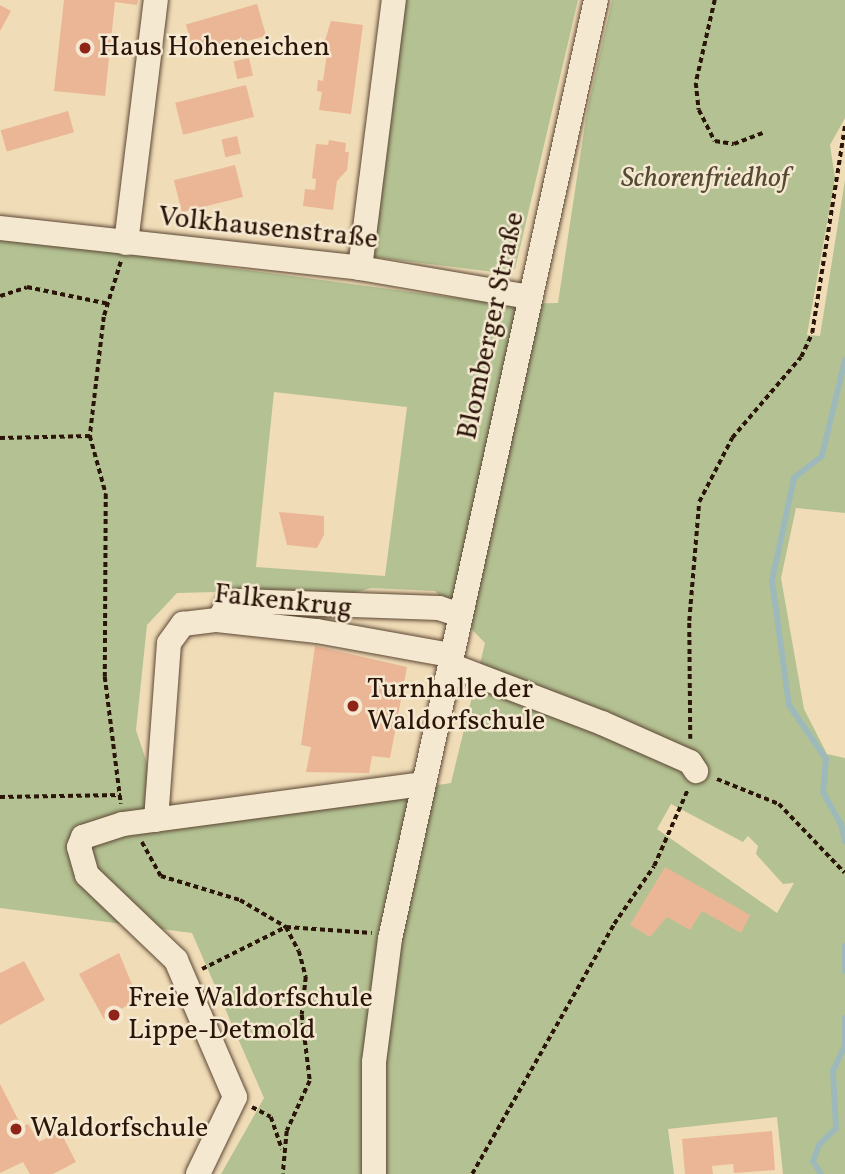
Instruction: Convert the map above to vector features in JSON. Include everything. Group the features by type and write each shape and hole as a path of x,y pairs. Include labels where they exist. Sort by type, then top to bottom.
{"street":[{"path":"126,243 156,0"},
{"path":"360,268 394,0"},
{"name":"Blomberger Straße","path":"374,1174 374,1062 390,939 528,297 596,0"},
{"name":"Volkhausenstraße","path":"0,228 360,268 528,297"},
{"path":"219,620 228,603 240,601 439,608 460,615"},
{"name":"Falkenkrug","path":"156,820 169,643 183,624 219,620 317,631 451,660"},
{"path":"451,660 693,766"},
{"path":"198,1174 235,1097 171,951 87,875 80,863 83,837 123,824 424,784"}],"path":[{"path":"715,0 696,83 699,110 715,141 734,144 763,133"},
{"path":"472,1174 614,924 654,866 689,786 693,766 689,621 699,502 732,438 801,357 811,333 845,124"},
{"path":"126,243 109,304 92,396 90,436 106,494 105,677 123,824 138,835 161,876 240,900 286,927 360,931 390,939"},
{"path":"0,296 27,287 109,304"},
{"path":"0,438 90,436"},
{"path":"693,766 779,804 845,873"},
{"path":"0,797 121,794"},
{"path":"182,973 208,968 286,927"},
{"path":"282,1154 287,1131 310,1081 302,1015 306,977 286,927"},
{"path":"258,1109 271,1117 282,1154 283,1174"}],"green space":[{"path":"404,0 578,0 515,269 502,273 373,257"},
{"name":"Schorenfriedhof","path":"612,0 845,0 845,118 830,145 835,178 807,335 820,336 845,180 845,513 796,508 781,578 804,709 827,754 845,758 845,1174 783,1174 777,1117 668,1129 674,1174 221,1174 264,1098 192,933 0,908 0,237 502,304 558,303 587,111","holes":["274,392 407,407 385,576 256,567","371,588 435,591 485,643 451,783 168,827 136,730 147,625 177,593 255,591 329,600","671,804 743,842 748,836 758,846 756,854 783,884 794,883 777,913 657,829"]}],"building":[{"name":"Haus Hoheneichen","path":"64,0 138,0 137,5 115,2 105,96 54,91"},
{"path":"257,4 266,36 195,56 186,24"},
{"path":"0,5 11,11 0,31"},
{"path":"331,21 363,25 351,114 319,110 322,92 317,91 318,80 323,81 328,47 323,47"},
{"path":"249,58 253,76 237,79 233,62"},
{"path":"246,85 254,117 183,135 175,103"},
{"path":"68,111 74,132 7,151 1,130"},
{"path":"237,136 241,154 225,157 221,140"},
{"path":"329,140 346,143 345,152 349,152 347,170 337,181 333,210 303,206 305,189 315,190 316,179 312,178 316,144 328,145"},
{"path":"235,165 243,197 182,212 174,180"},
{"path":"279,512 324,516 324,535 317,548 287,545"},
{"name":"Turnhalle der Waldorfschule","path":"315,646 407,667 390,758 372,756 369,773 306,772 311,747 301,745"},
{"path":"665,867 750,915 741,933 702,911 690,930 667,917 650,937 630,925"},
{"path":"119,953 138,999 104,1019 79,974"},
{"path":"24,961 45,1000 0,1025 0,973"},
{"name":"Waldorfschule","path":"0,1084 22,1127 28,1124 39,1142 60,1131 76,1162 53,1174 30,1174 23,1162 0,1173"},
{"path":"772,1131 775,1170 734,1173 733,1164 712,1166 713,1174 685,1174 682,1139"}],"waterway":[{"path":"845,360 822,456 794,478 772,581 789,705 826,759 823,792 841,824 845,842"},
{"path":"845,946 845,971"},
{"path":"845,1018 845,1048"},
{"path":"821,1174 813,1161 819,1145 836,1128 833,1071 844,1047"}],"place":[{"name":"Haus Hoheneichen","path":"85,48"},
{"name":"Turnhalle der Waldorfschule","path":"353,706"},
{"name":"Freie Waldorfschule Lippe-Detmold","path":"114,1015"},
{"name":"Waldorfschule","path":"16,1129"}]}
